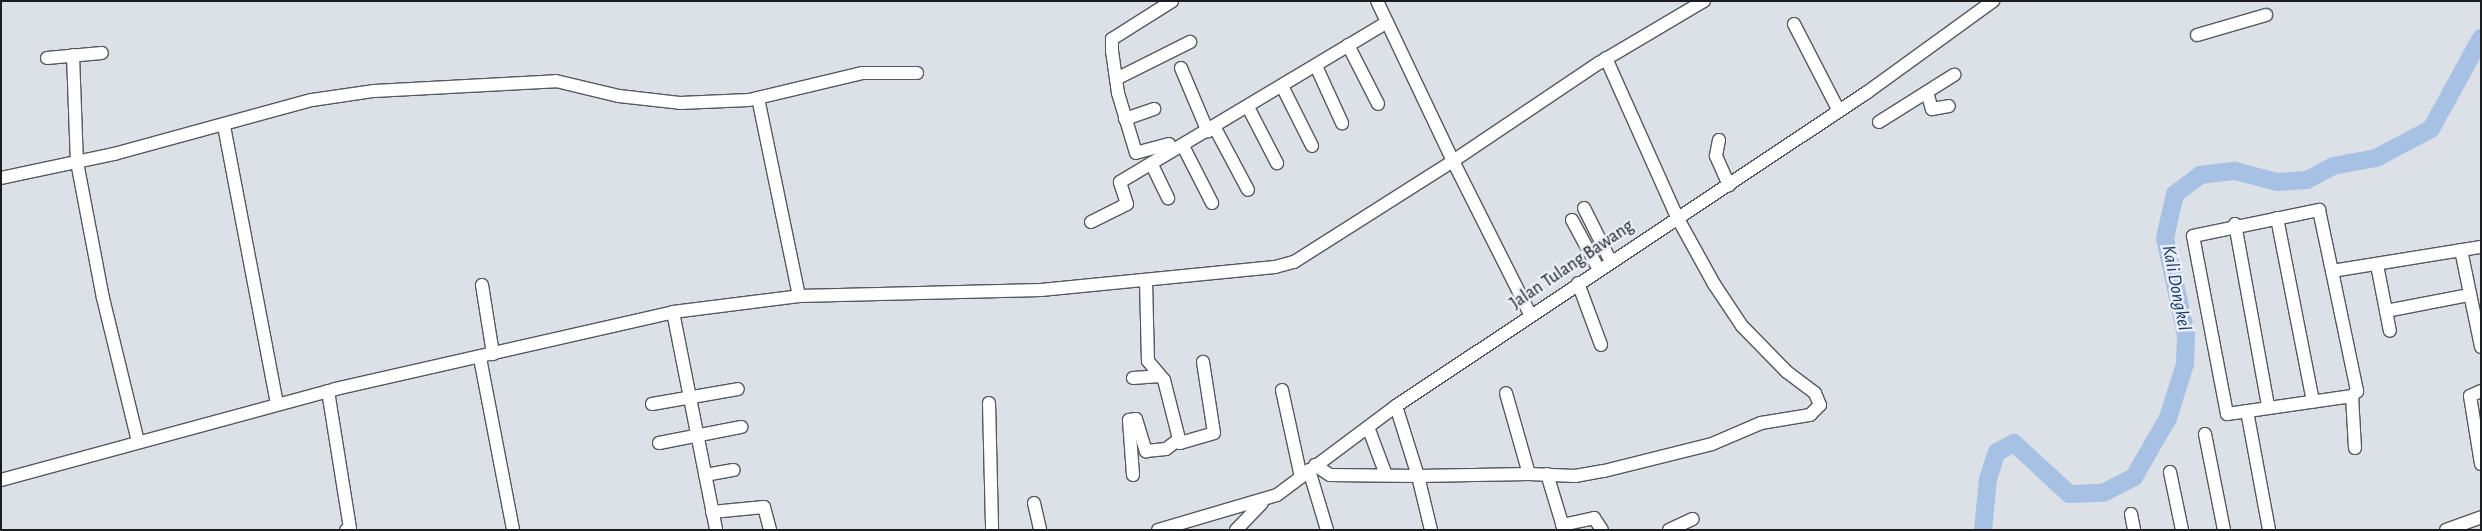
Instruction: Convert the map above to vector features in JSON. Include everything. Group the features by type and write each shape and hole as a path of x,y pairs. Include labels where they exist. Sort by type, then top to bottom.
{"street":[{"path":"1169,144 1136,153 1116,79 1112,39 1172,1"},
{"path":"1377,1 1453,161 1530,314"},
{"path":"1,480 328,391 480,358 673,312 799,296 1031,290 1146,281 1294,262 1453,161 1606,58 1704,1"},
{"name":"Jalan Tulang Bawang","path":"1158,530 1264,501 1396,406 1530,314 1839,111 1993,1"},
{"path":"2197,34 2266,15"},
{"path":"1091,222 1127,204 1120,182 1249,109 1282,86 1387,22"},
{"path":"1794,24 1839,111"},
{"path":"1116,79 1190,42"},
{"path":"1348,45 1378,104"},
{"path":"47,58 102,53"},
{"path":"73,55 77,162 103,298 138,442"},
{"path":"1308,471 1322,474 1418,476 1548,474 1575,476 1712,444 1761,423 1810,415 1820,405 1815,393 1787,372 1742,326 1677,217 1606,58"},
{"path":"1316,66 1342,123"},
{"path":"1181,68 1212,130 1248,190"},
{"path":"1,178 77,162 224,126 312,100 494,82 556,81 619,96 680,103 758,98 862,73 917,73"},
{"path":"1879,122 1954,75"},
{"path":"1282,86 1312,146"},
{"path":"1927,92 1932,109 1949,106"},
{"path":"758,98 799,296"},
{"path":"1125,118 1154,109"},
{"path":"1249,109 1277,163"},
{"path":"224,126 277,404"},
{"path":"1719,140 1716,156 1729,185"},
{"path":"1183,146 1212,203"},
{"path":"1152,165 1168,198"},
{"path":"1584,208 1610,260"},
{"path":"2352,396 2268,406 2247,411 2224,411 2192,242 2193,236 2235,224 2319,210 2357,381 2352,396 2355,448"},
{"path":"2277,218 2313,402"},
{"path":"1572,220 1598,268"},
{"path":"2235,224 2268,406"},
{"path":"2332,271 2481,247"},
{"path":"2462,250 2469,295 2481,347"},
{"path":"2377,265 2390,331"},
{"path":"1146,281 1148,361 1160,376 1178,440"},
{"path":"1578,283 1601,345"},
{"path":"482,285 493,354"},
{"path":"2386,311 2469,295"},
{"path":"673,312 716,530"},
{"path":"480,358 513,530"},
{"path":"1178,440 1188,443 1214,434 1203,362"},
{"path":"1133,378 1160,376"},
{"path":"652,404 738,389"},
{"path":"1282,390 1327,530"},
{"path":"328,391 350,529 346,530"},
{"path":"2481,391 2470,396 2481,464"},
{"path":"1506,393 1529,474"},
{"path":"989,403 992,530"},
{"path":"1396,406 1418,476 1431,530"},
{"path":"2247,411 2269,530"},
{"path":"1133,475 1129,420 1136,419 1146,451"},
{"path":"659,443 741,427"},
{"path":"1368,427 1386,475"},
{"path":"2205,434 2224,530"},
{"path":"1133,455 1146,451 1166,449 1178,440"},
{"path":"705,475 734,470"},
{"path":"2170,472 2182,530"},
{"path":"1548,474 1563,527 1594,518 1602,530"},
{"path":"1236,530 1264,501"},
{"path":"1034,503 1040,530"},
{"path":"712,512 764,507 770,530"},
{"path":"2131,514 2134,530"},
{"path":"2446,530 2481,517"},
{"path":"1669,530 1693,519"}],"waterway":[{"name":"Kali Dongkel","path":"1983,530 1988,479 1997,452 2014,443 2069,494 2103,493 2134,477 2168,418 2185,364 2186,335 2165,238 2175,194 2200,175 2235,171 2277,182 2307,180 2333,166 2376,158 2431,129 2481,38"}]}
